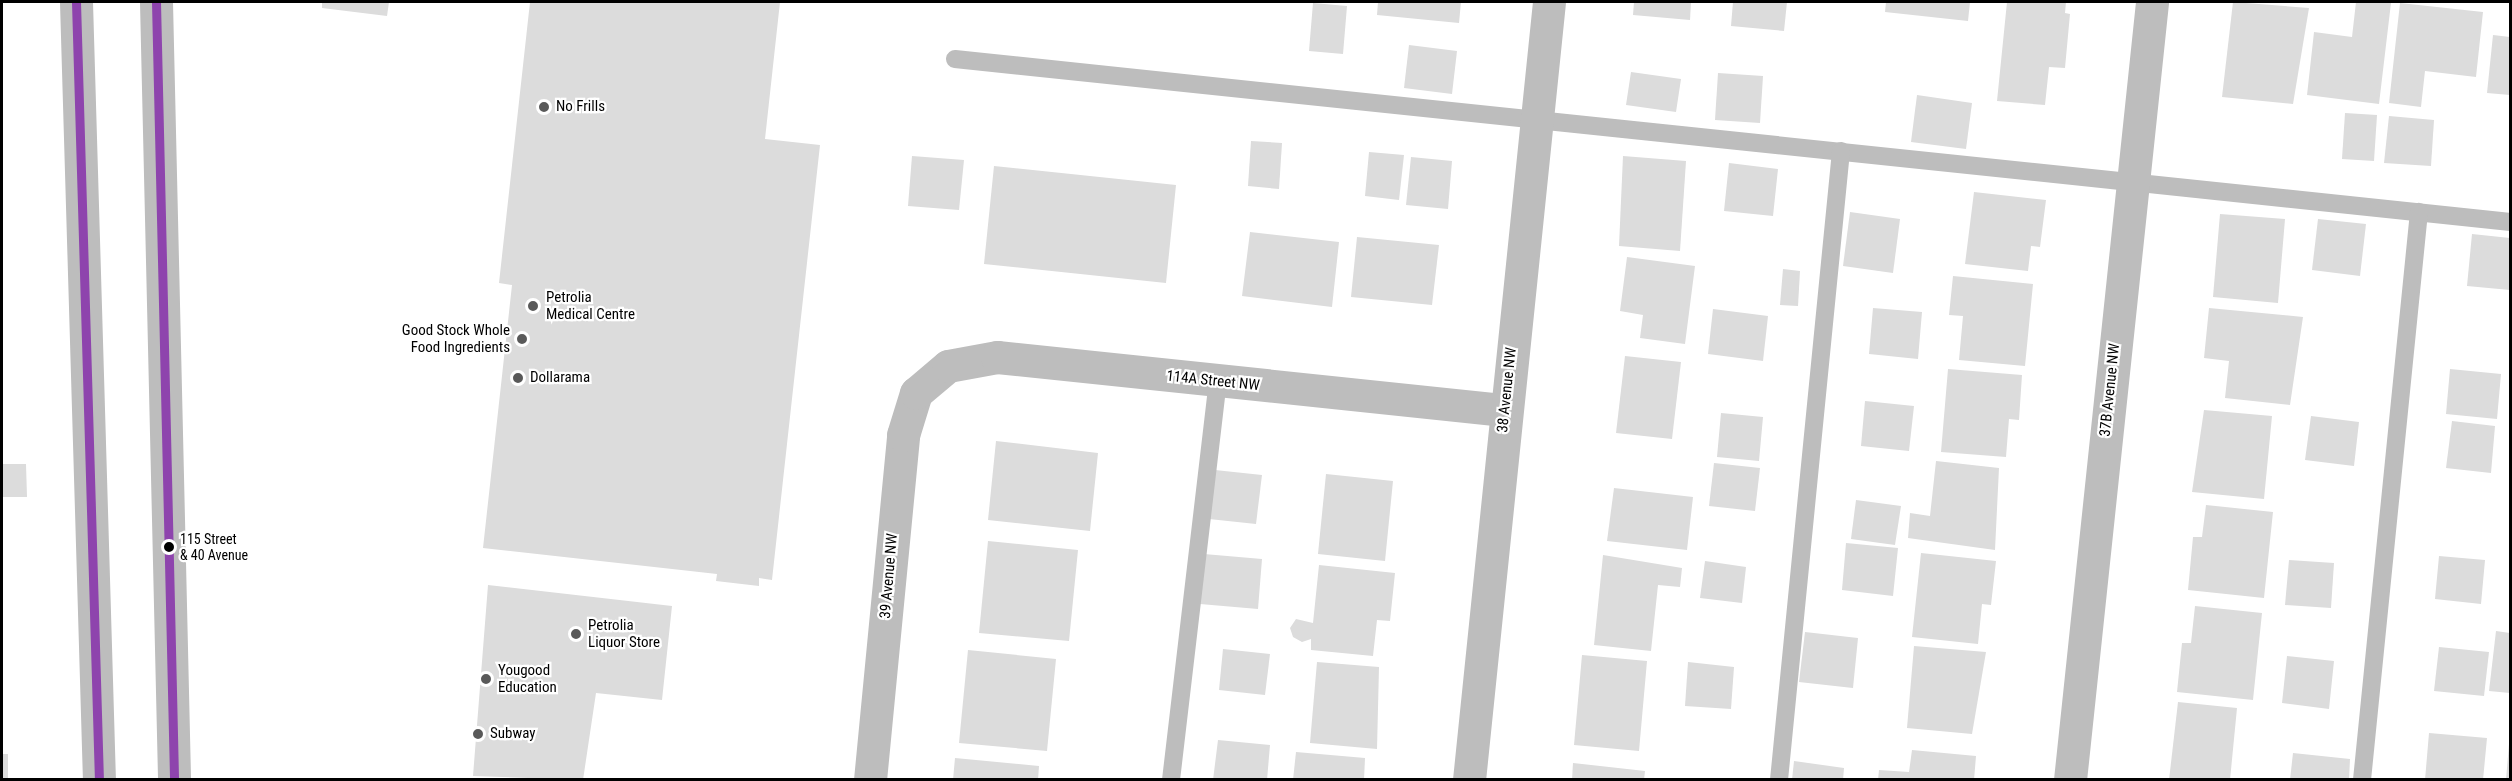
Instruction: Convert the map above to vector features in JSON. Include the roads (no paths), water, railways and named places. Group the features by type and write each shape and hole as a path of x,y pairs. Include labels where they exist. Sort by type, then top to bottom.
{"street":[{"path":"76,2 99,780"},
{"path":"156,2 174,780"},
{"name":"38 Avenue NW","path":"1469,780 1504,410 1549,2"},
{"name":"37B Avenue NW","path":"2070,780 2152,2"},
{"name":"114A Street NW","path":"927,379 963,359 997,357 1504,410"},
{"name":"39 Avenue NW","path":"870,780 903,435 916,393 927,379"}],"lane":[{"path":"955,59 1537,116 1841,151 2511,222"},
{"path":"1779,780 1841,151"},
{"path":"2362,780 2419,212"},
{"path":"1172,780 1218,381"}],"place":[{"name":"No Frills","path":"544,107"},
{"name":"Petrolia Medical Centre","path":"533,306"},
{"name":"Good Stock Whole Food Ingredients","path":"522,339"},
{"name":"Dollarama","path":"518,378"},
{"name":"115 Street & 40 Avenue","path":"169,547"},
{"name":"Petrolia Liquor Store","path":"576,634"},
{"name":"Yougood Education","path":"486,679"},
{"name":"Subway","path":"478,734"}]}
